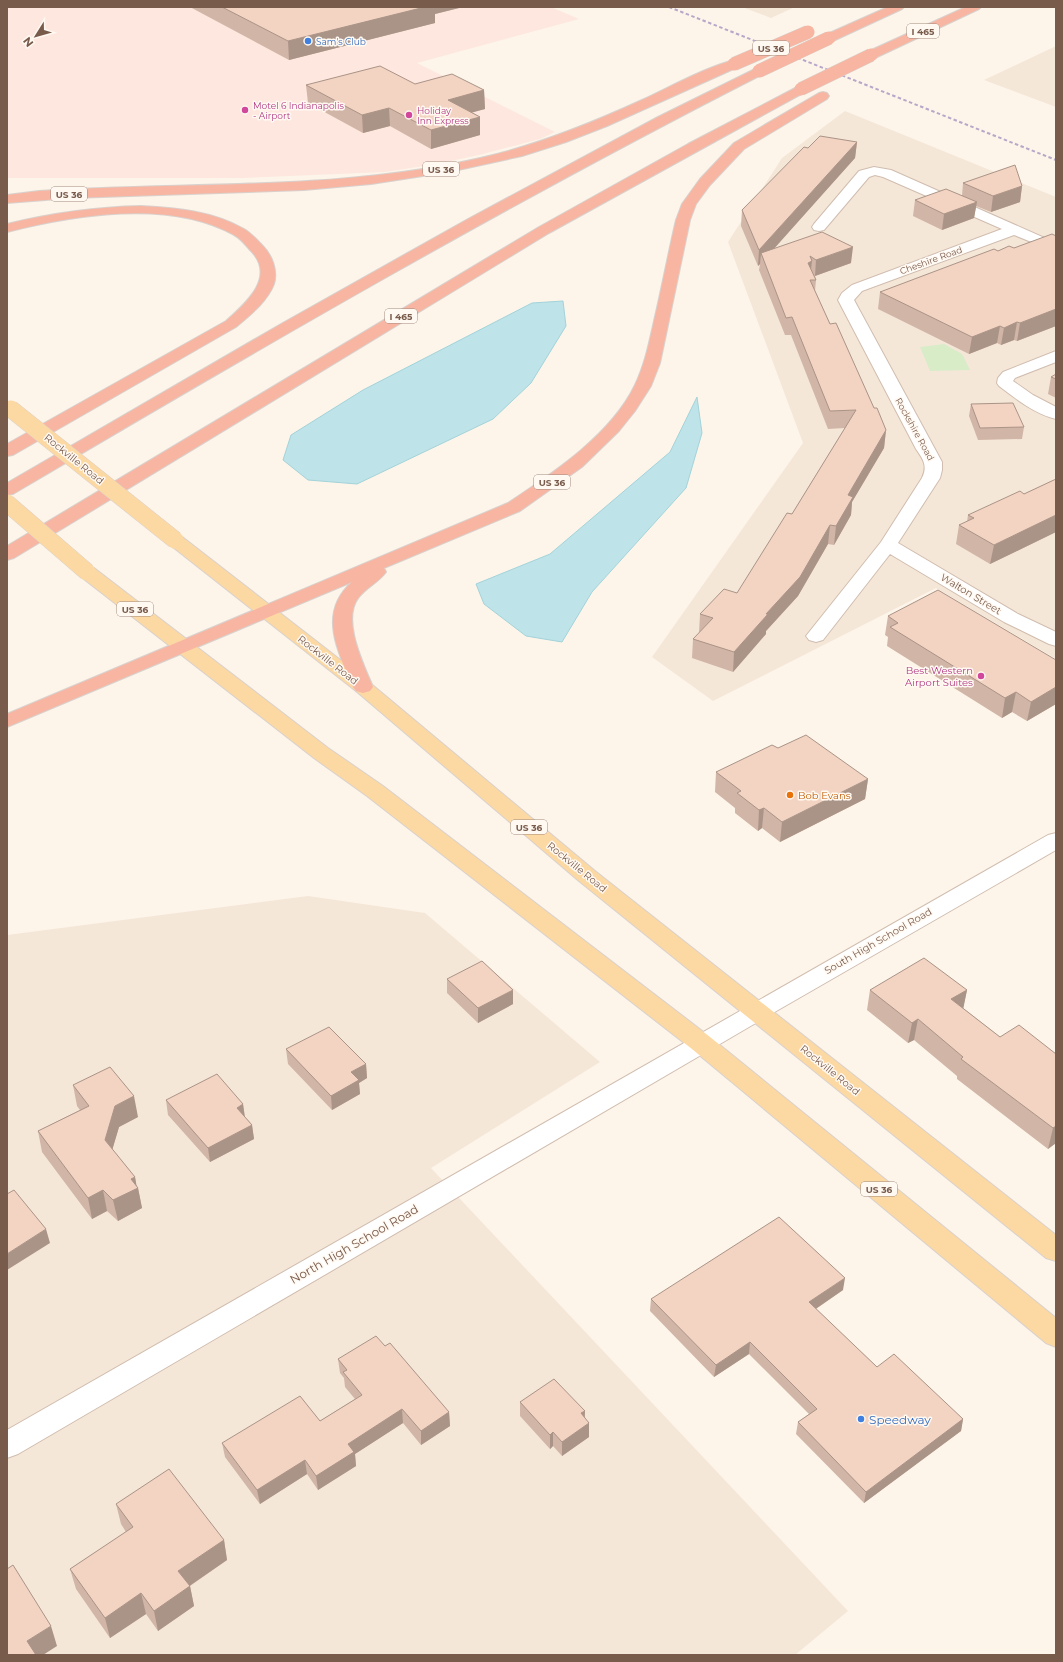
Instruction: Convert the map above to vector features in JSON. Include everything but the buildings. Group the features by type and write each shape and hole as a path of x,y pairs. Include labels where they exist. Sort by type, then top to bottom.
{"highway":[{"path":"7,490 498,207 643,130 759,71 898,7"},
{"name":"I 465","path":"7,554 538,234 801,89 976,7"},
{"name":"US 36","path":"7,199 67,194 292,188 373,180 434,171 518,152 582,132 700,77 812,30"},
{"name":"US 36","path":"363,687 342,631 340,621 341,612 346,600 355,589 396,556 514,507 555,480 590,452 617,422 639,393 652,363 683,220 690,204 705,182 739,146 823,96 871,55"},
{"path":"7,228 99,211 143,210 189,214 209,218 228,226 254,242 265,258 269,279 255,303 231,324 7,451"},
{"path":"7,721 396,556"}],"main road":[{"name":"Rockville Road","path":"9,408 363,687 587,876 1056,1250"},
{"name":"US 36","path":"7,504 87,572 182,646 381,796 701,1043 1056,1335"}],"street":[{"path":"819,227 862,175 874,171 886,173 1056,248"},
{"name":"Cheshire Road","path":"849,293 857,288 1014,230"},
{"name":"Rockshire Road","path":"816,636 888,545 934,471 934,461 925,449 846,300 849,293"},
{"path":"1056,356 1009,375 1006,378 1005,383 1027,399 1056,414"},
{"name":"Walton Street","path":"888,545 1011,618 1056,640"},
{"name":"South High School Road","path":"701,1043 1056,840"},
{"name":"North High School Road","path":"7,1445 701,1043"}],"shaded area":[{"path":"7,7 551,7 579,19 417,63 555,132 540,139 437,164 385,172 242,178 7,178"},
{"path":"742,7 795,7 771,18"},
{"path":"1056,46 1056,107 984,80"},
{"path":"845,111 1056,197 1056,659 936,588 713,701 652,657 803,443 728,242 782,158"},
{"path":"308,896 425,913 600,1062 431,1168 848,1611 795,1655 7,1655 7,935"}],"green space":[{"path":"944,344 962,354 970,370 930,371 920,347"}],"water":[{"path":"563,301 566,326 531,383 493,419 357,484 308,480 283,460 291,435 363,390 532,303"},
{"path":"697,397 702,433 686,488 592,592 562,642 526,636 484,604 476,584 550,554 670,452"}],"railway":[{"path":"669,7 1056,160"}],"place":[{"name":"Sam's Club","path":"308,41"},
{"name":"Motel 6 Indianapolis - Airport","path":"245,110"},
{"name":"Holiday Inn Express","path":"409,115"},
{"name":"Best Western Airport Suites","path":"981,676"},
{"name":"Bob Evans","path":"790,795"},
{"name":"Speedway","path":"861,1419"}]}
